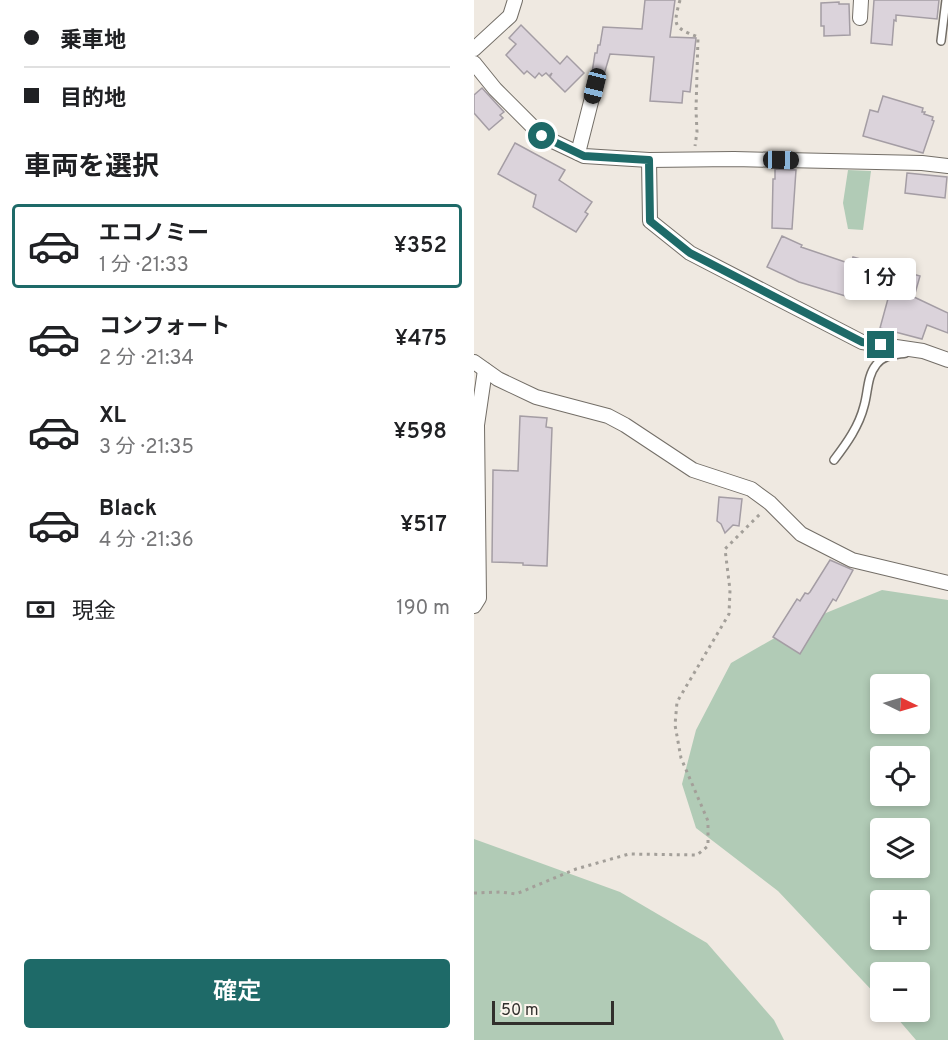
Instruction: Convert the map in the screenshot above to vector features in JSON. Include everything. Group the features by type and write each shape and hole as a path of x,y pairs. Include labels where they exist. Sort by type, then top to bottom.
{"street":[{"path":"474,49 510,16 515,0"},
{"path":"860,18 861,0"},
{"path":"474,63 495,89 542,136 578,153 606,158 649,160 899,162 948,166"},
{"path":"578,153 595,86"},
{"path":"649,160 650,221 690,253 862,342 920,350 948,360"},
{"path":"479,366 498,379 536,397 608,416 625,424 693,470 751,489 770,503 801,534 852,560 948,583"},
{"path":"474,606 479,598 477,424 479,366"}],"lane":[{"path":"941,41 946,0"},
{"path":"834,460 852,438 876,364 884,357 920,350"}],"path":[{"path":"680,0 676,25 680,30 698,38 696,159"},
{"path":"474,893 516,894 576,869 629,854 697,855 708,846 708,821 681,758 675,725 677,702 729,614 730,590 725,549 770,503"}],"green space":[{"path":"848,170 871,171 863,230 848,229 843,203"},
{"path":"882,590 948,600 948,1040 916,1040 900,1022 930,1022 930,962 870,962 870,988 778,891 696,828 682,784 696,730 731,663 799,624"},
{"path":"474,839 620,892 707,943 774,1020 784,1040 474,1040"}],"building":[{"path":"645,0 675,0 670,37 696,38 690,92 683,91 682,103 650,101 654,57 610,54 603,78 598,77 598,73 592,73 603,27 642,29"},
{"path":"874,0 939,0 937,19 896,15 892,45 871,43"},
{"path":"839,2 839,4 849,4 850,35 824,36 824,26 821,26 821,3"},
{"path":"521,25 560,64 567,56 584,73 565,92 550,77 552,73 549,76 546,73 542,76 539,73 535,78 527,71 524,74 506,55 516,44 509,38"},
{"path":"482,88 504,112 500,115 503,118 489,130 474,113 474,95"},
{"path":"883,96 923,108 924,114 933,117 934,121 923,153 863,136 870,110 878,112"},
{"path":"515,143 565,170 559,180 592,202 585,212 588,214 576,232 533,207 536,195 498,174"},
{"path":"775,169 796,170 792,229 772,228"},
{"path":"907,173 947,177 945,198 905,193"},
{"path":"782,236 802,245 801,247 851,264 853,257 920,276 914,297 948,313 948,333 927,325 922,339 880,328 889,295 881,293 883,287 859,281 855,297 852,298 799,282 767,267"},
{"path":"520,416 547,418 546,427 552,428 547,566 492,562 493,470 518,471"},
{"path":"719,497 742,499 739,526 733,525 725,533 717,521"},
{"path":"830,560 853,570 836,601 833,599 800,654 773,637 797,599 800,601 805,593 810,592"}],"route":[{"path":"542,136 584,156 649,160 650,221 669,238 690,253 862,342 881,345"}]}
